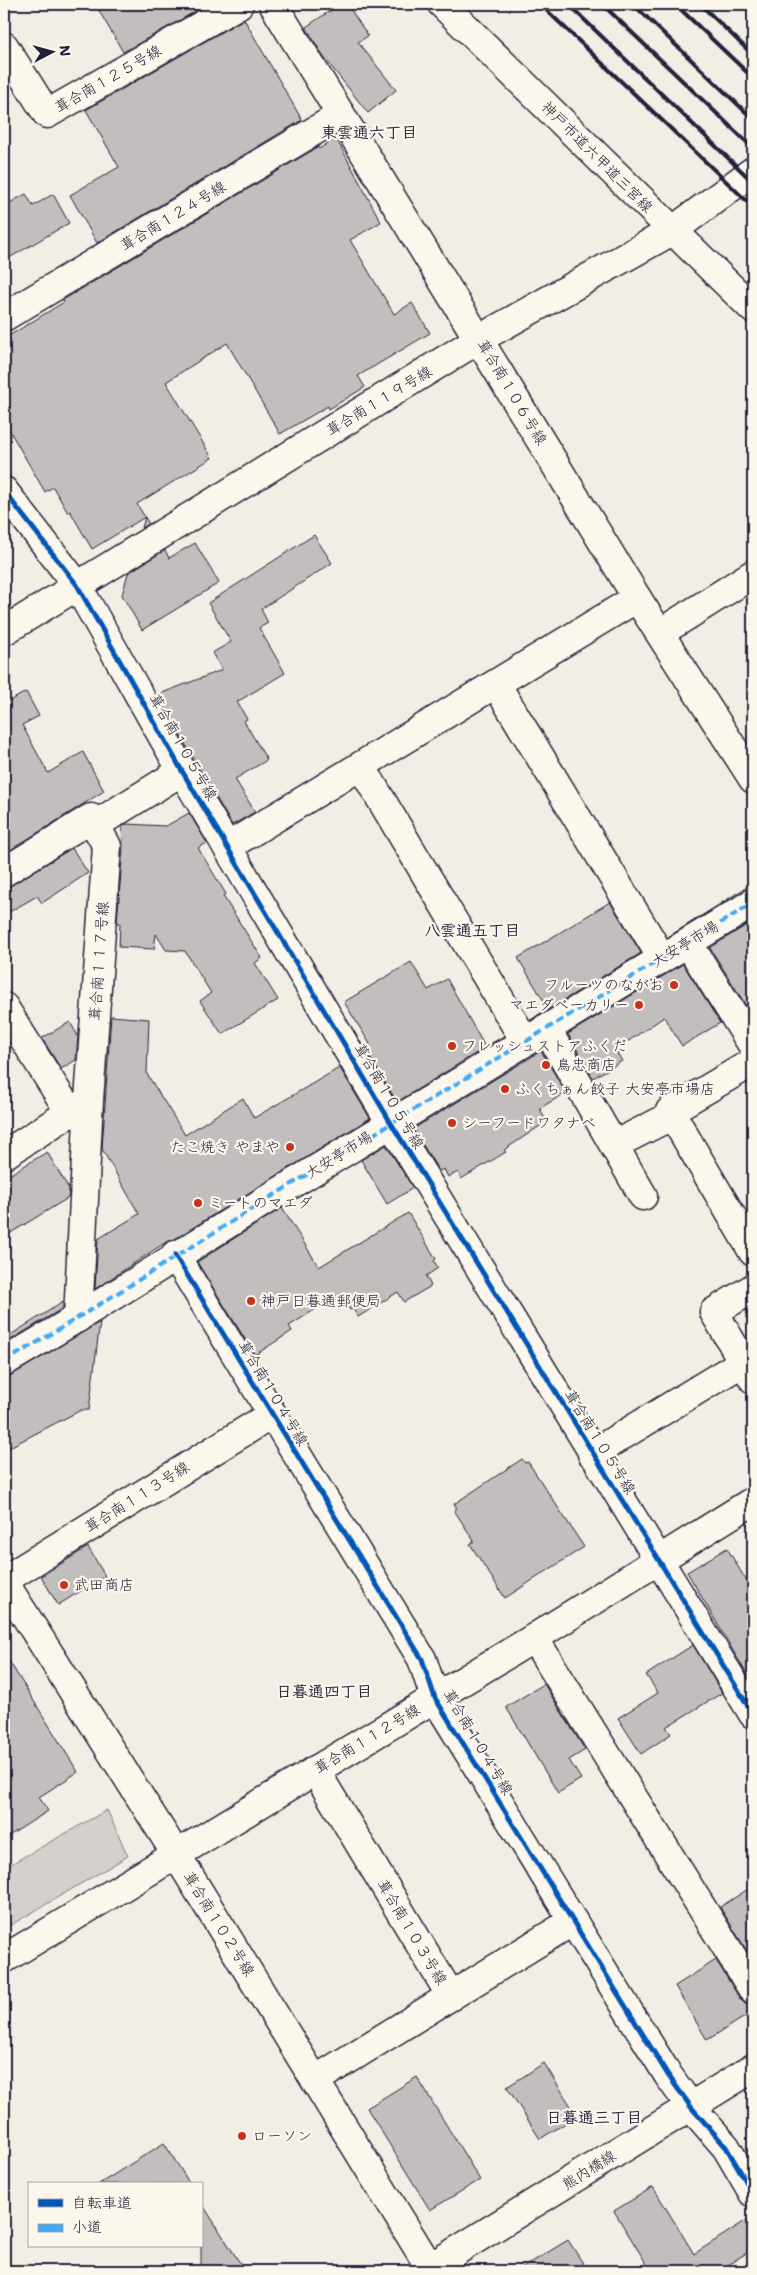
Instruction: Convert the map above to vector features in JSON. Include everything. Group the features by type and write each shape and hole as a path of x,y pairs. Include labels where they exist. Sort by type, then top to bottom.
{"street":[{"name":"葺合南１２５号線","path":"4,46 47,114 239,4"},
{"name":"葺合南１０６号線","path":"274,4 638,598 749,764"},
{"name":"神戸市道六甲道三宮線","path":"442,4 753,309"},
{"name":"葺合南１２４号線","path":"4,317 341,114"},
{"name":"葺合南１１９号線","path":"4,631 479,339 672,231 753,171"},
{"name":"葺合南１０５号線","path":"4,491 77,585 182,771 391,1123 753,1714"},
{"path":"660,633 753,574"},
{"path":"227,847 638,598"},
{"path":"496,684 662,958"},
{"path":"361,766 536,1034 614,1145 644,1196"},
{"path":"4,872 91,818 95,825 182,771"},
{"name":"葺合南１１７号線","path":"78,1318 80,1107 107,846 95,825"},
{"name":"大安亭市場","path":"4,1362 536,1034 753,903"},
{"path":"688,943 753,1046"},
{"path":"4,1007 80,1107 4,1156"},
{"path":"753,1062 670,1111 753,1252"},
{"path":"614,1145 673,1115"},
{"name":"葺合南１０４号線","path":"175,1256 422,1659 435,1698 668,2075 691,2108 726,2147 753,2193"},
{"path":"592,1454 748,1370 714,1312 753,1288"},
{"name":"葺合南１１３号線","path":"4,1581 271,1414"},
{"name":"葺合南１１２号線","path":"4,1959 534,1638 753,1500"},
{"name":"葺合南１０２号線","path":"4,1581 176,1854 315,2080 428,2270"},
{"path":"534,1638 753,1990"},
{"name":"葺合南１０３号線","path":"315,1770 451,1996 573,1921"},
{"path":"315,2080 451,1996"},
{"name":"熊内橋線","path":"428,2270 753,2068"}],"shaded area":[{"path":"107,1810 128,1856 4,1929 4,1868"}],"building":[{"path":"95,4 194,4 198,10 123,52"},
{"path":"340,4 347,4 368,36 358,42 396,90 368,113 323,56 306,27"},
{"path":"244,19 302,120 97,243 70,195 119,167 86,110"},
{"path":"336,138 381,222 350,240 394,314 412,303 430,333 358,376 365,387 329,409 328,406 280,434 227,343 166,382 212,458 137,504 145,517 92,549 70,511 68,513 53,487 45,492 4,421 4,339 64,302 63,300"},
{"path":"26,194 33,206 53,194 69,223 4,261 4,206"},
{"path":"145,517 149,524 142,528"},
{"path":"314,535 332,563 261,609 268,623 259,628 285,673 237,702 247,719 244,721 267,760 235,779 255,812 232,825 157,695 222,670 212,653 231,642 208,603"},
{"path":"195,543 219,583 142,630 122,595 128,573 165,550 169,558"},
{"path":"4,690 9,701 26,692 39,716 22,725 48,773 83,752 104,791 4,854"},
{"path":"189,813 207,843 198,848 226,894 223,896 262,958 255,963 278,1000 222,1034 200,1001 211,993 185,951 166,950 156,934 154,949 119,947 120,923 117,923 123,847 122,827 126,824 166,826"},
{"path":"72,848 88,873 42,903 37,896 4,915 4,888"},
{"path":"753,883 753,887 668,937"},
{"path":"610,902 641,953 531,1020 548,1008 518,958"},
{"path":"753,921 753,1003 747,1007 710,948"},
{"path":"411,962 428,990 447,979 485,1047 504,1036 397,1102 364,1048 370,1044 344,1002"},
{"path":"683,964 720,1023 682,1046 664,1017 615,1050 622,1061 593,1078 568,1034"},
{"path":"111,1016 149,1019 147,1074 185,1135 243,1098 254,1118 339,1068 338,1065 370,1118 173,1240 166,1242 95,1289 98,1239 139,1214 102,1149"},
{"path":"70,1022 78,1036 76,1060 61,1069 42,1038"},
{"path":"541,1051 566,1093 540,1108 546,1122 504,1150 506,1152 461,1179 458,1172 448,1177 444,1169 439,1171 413,1129"},
{"path":"386,1145 413,1188 387,1204 361,1160"},
{"path":"47,1152 69,1189 68,1198 4,1237 4,1178"},
{"path":"282,1208 319,1267 408,1213 436,1259 434,1261 438,1268 426,1276 431,1286 404,1302 398,1292 358,1317 353,1309 350,1310 340,1294 289,1326 292,1331 255,1355 197,1262"},
{"path":"63,1302 63,1308 4,1344 4,1339"},
{"path":"100,1322 89,1410 81,1410 4,1450 4,1378"},
{"path":"522,1459 525,1463 528,1462 584,1547 505,1598 470,1544 474,1541 454,1510 457,1508 454,1504"},
{"path":"88,1547 105,1576 58,1605 41,1576"},
{"path":"727,1548 753,1592 753,1673 748,1676 687,1572"},
{"path":"693,1645 722,1693 666,1727 671,1734 641,1754 618,1718 658,1693 646,1675"},
{"path":"4,1653 78,1772 39,1797 48,1811 4,1839"},
{"path":"544,1684 585,1750 569,1760 581,1779 558,1793 506,1707"},
{"path":"753,1886 753,1961 720,1907"},
{"path":"716,1960 740,1999 745,2004 753,2006 753,2012 707,2040 675,1986"},
{"path":"544,2063 577,2116 540,2139 507,2087"},
{"path":"417,2077 480,2180 430,2210 367,2108"},
{"path":"164,2143 189,2182 102,2182"},
{"path":"653,2187 694,2254 753,2216 753,2249 718,2271 651,2271 614,2211"},
{"path":"202,2204 245,2271 201,2271 202,2248"},
{"path":"568,2240 588,2271 517,2271"}],"railway":[{"path":"540,4 753,207"},
{"path":"568,4 753,182"},
{"path":"602,4 753,148"},
{"path":"633,4 753,119"},
{"path":"675,4 753,78"},
{"path":"700,4 753,55"}],"marked path":[{"path":"4,1362 753,903"}],"cycle path":[{"path":"4,491 77,585 182,771 391,1123 753,1714"},
{"path":"175,1255 422,1659 435,1698 668,2075 691,2107 726,2147 753,2193"}],"place":[{"name":"フルーツのながお","path":"674,985"},
{"name":"マエダベーカリー","path":"639,1005"},
{"name":"フレッシュストアふくだ","path":"452,1046"},
{"name":"鳥忠商店","path":"546,1065"},
{"name":"ふくちぁん餃子 大安亭市場店","path":"505,1089"},
{"name":"シーフードワタナベ","path":"452,1123"},
{"name":"たこ焼き やまや","path":"290,1147"},
{"name":"ミートのマエダ","path":"198,1203"},
{"name":"神戸日暮通郵便局","path":"251,1301"},
{"name":"武田商店","path":"64,1585"},
{"name":"ローソン","path":"242,2136"}],"district":[{"name":"東雲通六丁目","path":"369,132"},
{"name":"八雲通五丁目","path":"472,930"},
{"name":"日暮通四丁目","path":"324,1691"},
{"name":"日暮通三丁目","path":"594,2117"}]}
